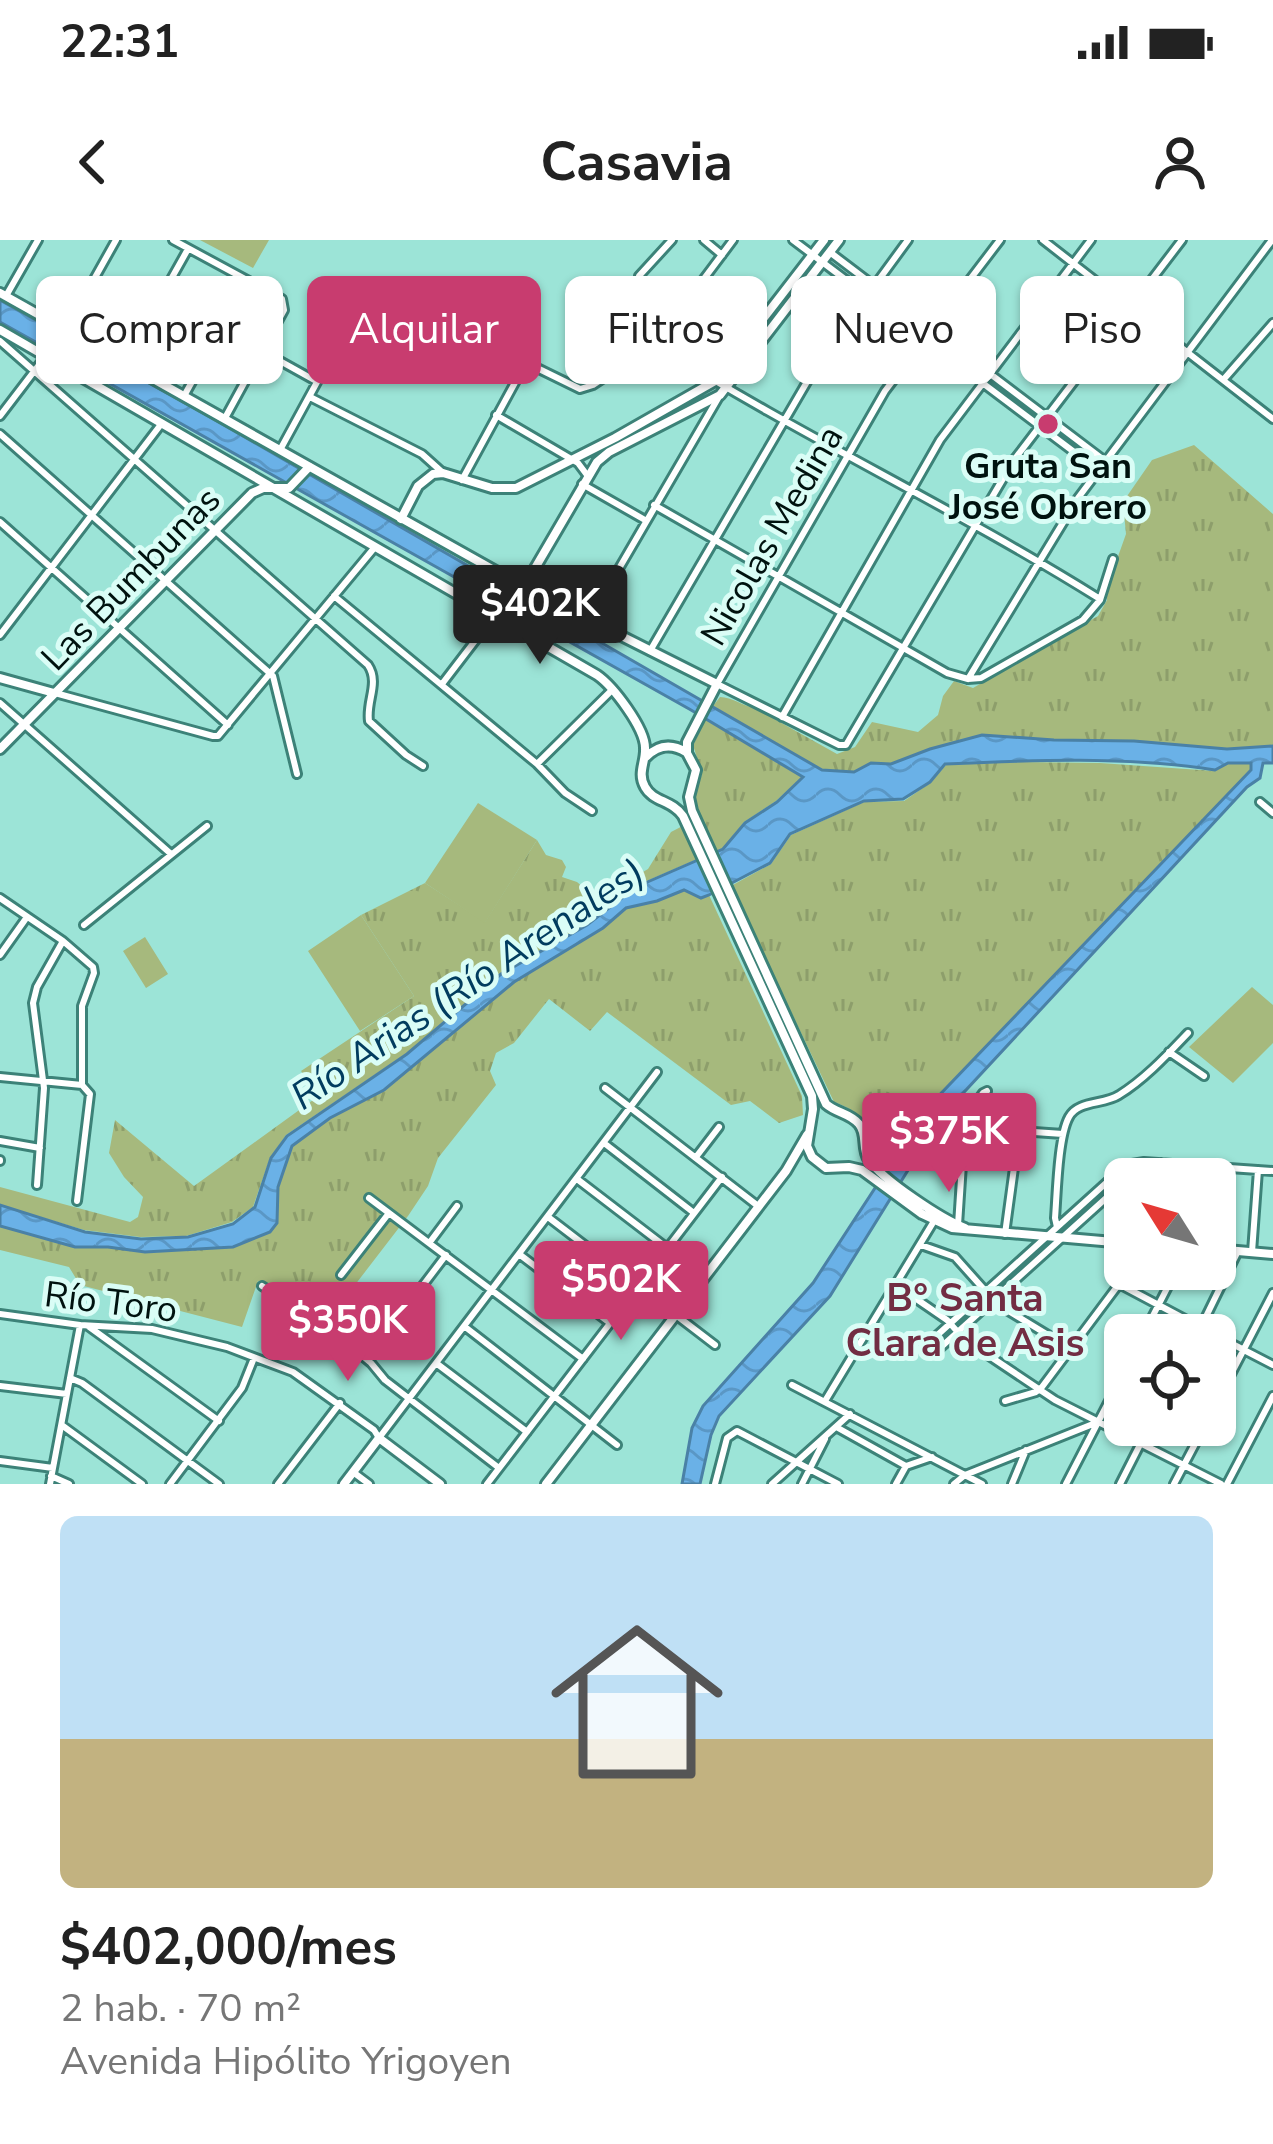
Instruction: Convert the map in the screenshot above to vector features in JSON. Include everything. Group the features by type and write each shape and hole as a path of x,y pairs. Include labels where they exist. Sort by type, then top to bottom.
{"main road":[{"path":"524,587 584,480 603,456 723,391 839,240"},
{"path":"767,314 819,242"},
{"path":"3,294 36,314"},
{"path":"0,330 36,351"},
{"path":"94,384 598,675 613,689 644,738 642,782 652,795 687,813"},
{"path":"163,384 307,470 524,587 718,683 692,730 687,753"},
{"path":"400,519 422,482 443,472 491,488 516,488 710,384"},
{"path":"294,501 289,488 307,470"},
{"name":"Las Bumbunas","path":"0,749 256,490 289,488"},
{"path":"0,678 55,693"},
{"path":"645,759 692,730"},
{"path":"671,746 687,753 696,770 687,813 812,1096 812,1124"},
{"path":"667,800 691,788"},
{"path":"731,912 822,1097 834,1111 858,1123 865,1137 858,1160 850,1167"},
{"path":"546,1484 786,1171 812,1124 834,1111"},
{"path":"807,1134 809,1152 819,1164"},
{"path":"863,1149 874,1172"},
{"path":"786,1171 801,1159 834,1169 874,1172 934,1221 952,1228 1104,1241"},
{"path":"904,1195 978,1231"},
{"path":"1238,1251 1273,1254"},
{"path":"344,1484 379,1438 440,1484"}],"street":[{"path":"3,294 38,240"},
{"path":"96,276 116,240"},
{"path":"173,240 239,276"},
{"path":"639,276 672,240"},
{"path":"704,240 722,255"},
{"path":"706,276 734,240"},
{"path":"793,240 841,276"},
{"path":"881,276 908,240"},
{"name":"Nicolas Medina","path":"973,276 1000,240"},
{"path":"1043,240 1090,276"},
{"path":"996,365 1091,240"},
{"path":"1155,276 1182,240"},
{"path":"968,679 1098,470 1272,241"},
{"path":"819,242 861,276"},
{"path":"173,276 188,249"},
{"path":"1223,379 1273,323"},
{"path":"0,341 371,670 371,724 423,766"},
{"path":"1184,349 1273,419"},
{"path":"462,480 519,370 529,365 565,383"},
{"path":"0,416 36,371"},
{"path":"996,379 1105,461"},
{"path":"184,395 190,384"},
{"path":"225,418 244,384"},
{"path":"280,450 316,384"},
{"path":"717,384 1100,600"},
{"path":"650,651 806,384"},
{"name":"Nicolas Medina","path":"718,683 890,384"},
{"path":"782,717 940,440 981,384"},
{"path":"983,384 1098,470"},
{"path":"718,683 846,745 1011,465 1073,384"},
{"path":"589,620 723,391"},
{"path":"310,397 422,454 443,472"},
{"path":"496,415 583,466 584,480 645,520"},
{"path":"0,635 162,423"},
{"path":"0,434 271,674 297,773"},
{"path":"654,506 947,674 968,679 981,678 1072,628 1100,600 1113,559"},
{"path":"0,522 228,725"},
{"path":"55,693 213,736 222,733 375,548"},
{"path":"334,596 592,811"},
{"path":"0,611 11,621"},
{"path":"442,684 494,616"},
{"path":"537,764 613,689"},
{"path":"0,703 171,854"},
{"path":"1260,802 1273,813"},
{"path":"84,925 207,826"},
{"path":"0,898 90,962 94,973 82,1006 82,1085"},
{"path":"0,955 27,917"},
{"path":"37,1185 43,1080 33,1013 35,993 63,941"},
{"path":"1058,1227 1064,1134 1073,1110 1119,1095 1189,1033"},
{"path":"1169,1052 1204,1076"},
{"path":"379,1438 657,1072"},
{"path":"0,1077 82,1085 90,1094 77,1202"},
{"path":"605,1088 758,1206"},
{"path":"958,1225 966,1114 987,1091"},
{"path":"696,1157 719,1127"},
{"path":"964,1127 1064,1134"},
{"path":"1005,1234 1018,1131"},
{"path":"0,1141 40,1148"},
{"path":"604,1143 694,1214"},
{"path":"1236,1168 1273,1171"},
{"path":"1252,1252 1258,1170"},
{"path":"487,1484 722,1177"},
{"path":"577,1180 667,1248"},
{"path":"1104,1185 933,1339 940,1348 1104,1200"},
{"path":"369,1198 583,1359"},
{"path":"430,1242 457,1206"},
{"path":"341,1275 388,1214"},
{"path":"548,1217 715,1345"},
{"path":"825,1401 934,1221"},
{"path":"921,1245 956,1257 994,1300 1071,1349"},
{"path":"1207,1314 1238,1251"},
{"path":"519,1254 610,1323"},
{"path":"367,1359 446,1255"},
{"path":"896,1285 1039,1390 1104,1425"},
{"path":"262,1286 317,1310 382,1377 500,1468"},
{"path":"1005,1401 1039,1390 1115,1290"},
{"path":"1129,1290 1172,1314"},
{"path":"1155,1314 1167,1290"},
{"path":"1236,1365 1273,1294"},
{"name":"Río Toro","path":"0,1314 152,1329 283,1366 340,1403 379,1438"},
{"path":"52,1476 84,1325 219,1421"},
{"path":"464,1326 617,1444"},
{"path":"1236,1346 1273,1365"},
{"path":"170,1484 242,1388 254,1357"},
{"path":"436,1363 527,1432"},
{"path":"70,1378 219,1484"},
{"path":"792,1385 982,1484"},
{"path":"0,1386 67,1394"},
{"path":"1147,1446 1224,1484 1273,1396"},
{"path":"278,1484 340,1403"},
{"path":"1066,1484 1104,1410"},
{"path":"772,1484 850,1414"},
{"path":"954,1484 965,1475 1098,1422"},
{"path":"61,1425 142,1484"},
{"path":"838,1428 906,1466"},
{"path":"715,1484 727,1438 737,1431 838,1484"},
{"path":"802,1484 828,1435"},
{"path":"1120,1484 1139,1446"},
{"path":"1174,1484 1194,1446"},
{"path":"1012,1484 1026,1450"},
{"path":"896,1484 906,1466 932,1457"},
{"path":"0,1461 69,1484"},
{"path":"353,1472 369,1484"}],"green space":[{"path":"200,240 269,240 253,268"},
{"path":"1194,445 1273,514 1273,746 1227,749 982,735 891,763 871,763 854,772 822,770 713,706 720,697 755,708 837,754 855,747 872,722 918,732 938,715 954,681 973,688 1098,616 1126,534 1123,502 1152,460"},
{"path":"706,719 803,776 744,822 723,848 635,886 586,924 500,974 407,1053 286,1135 270,1158 253,1207 232,1222 186,1236 140,1237 84,1230 0,1205 0,1187 130,1222 138,1217 143,1197 109,1153 115,1120 194,1186 313,1100 314,1090 301,1071 414,996 361,915 425,883 485,922 537,840 546,855 562,860 566,867 562,877 590,893 612,890 648,869 671,832 700,817 694,797 702,774 693,745"},
{"path":"1021,762 1215,771 1228,763 1251,763 1251,770 926,1108 886,1169 872,1152 860,1117 834,1102 731,886 771,864 791,835 864,802 904,801 946,765"},
{"path":"478,803 537,840 485,923 425,883"},
{"path":"684,890 701,898 709,895 802,1096 803,1115 779,1123 750,1101 731,1105 607,1012 590,1031 549,999 514,1043 496,1053 490,1071 496,1085 438,1158 428,1186 408,1216 348,1294 327,1308 258,1281 242,1327 80,1285 69,1267 0,1250 0,1226 75,1247 145,1253 233,1247 270,1232 277,1223 278,1187 292,1146 330,1118 384,1090 514,982 603,928 626,908"},
{"path":"361,915 414,996 360,1031 308,951"},
{"path":"145,937 168,974 146,988 123,951"},
{"path":"1252,987 1273,1005 1273,1043 1233,1083 1189,1047"}],"water":[{"path":"0,300 36,320 36,342 0,322"},
{"path":"110,384 151,384 822,770 854,772 871,763 891,764 982,735 1227,749 1273,746 1273,763 1263,763 1260,778 941,1117 830,1296 719,1416 700,1484 682,1484 692,1428 703,1406 813,1283 928,1107 1251,770 1251,763 1228,763 1215,770 1114,761 945,764 930,782 903,799 864,801 790,834 770,863 709,895 701,898 684,890 626,908 603,928 514,982 384,1090 330,1118 292,1146 278,1187 277,1223 270,1232 233,1247 145,1252 75,1247 0,1226 0,1205 85,1232 141,1239 188,1237 233,1224 255,1207 271,1158 287,1136 407,1054 501,974 587,925 636,887 723,849 745,823 803,777"}],"place":[{"name":"Gruta San José Obrero","path":"1048,424"}],"district":[{"name":"B° Santa Clara de Asis","path":"965,1320"}],"water label":[{"name":"Río Arias (Río Arenales)","path":"467,983"}]}
